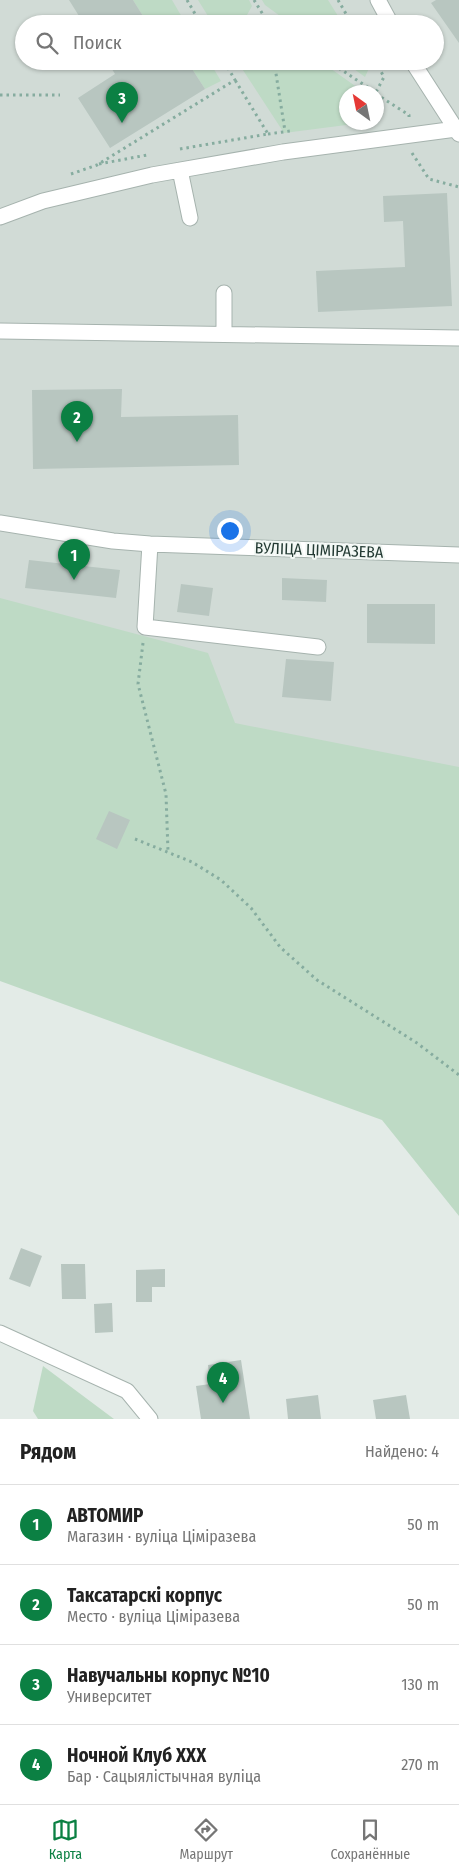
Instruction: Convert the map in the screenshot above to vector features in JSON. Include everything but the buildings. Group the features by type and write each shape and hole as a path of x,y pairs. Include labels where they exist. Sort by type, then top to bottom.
{"street":[{"path":"378,0 386,15"},
{"path":"0,218 43,201 180,170 282,152 400,136 458,132 418,70"},
{"path":"180,170 190,218"},
{"path":"224,293 224,334"},
{"path":"0,331 459,338"},
{"name":"ВУЛІЦА ЦІМІРАЗЕВА","path":"0,523 113,541 150,544 459,555"},
{"path":"150,544 145,627 318,647"},
{"path":"0,1333 127,1391 150,1419"}],"path":[{"path":"187,0 196,15"},
{"path":"254,0 263,15"},
{"path":"338,0 347,15"},
{"path":"173,151 268,134 229,70"},
{"path":"275,70 285,131"},
{"path":"342,70 364,85"},
{"path":"380,70 384,77 380,85"},
{"path":"97,164 235,80"},
{"path":"0,94 60,95"},
{"path":"384,99 409,116 400,136 429,179 459,187"},
{"path":"70,174 97,164 154,154"},
{"path":"145,627 138,684 166,794 168,852"},
{"path":"135,839 192,862 220,880 251,908 280,947 317,980 417,1043 459,1075"}],"shaded area":[{"path":"0,0 459,0 459,829 0,743"}],"green space":[{"path":"133,0 172,0 181,15 142,15"},
{"path":"198,0 249,0 252,6 247,15 207,15"},
{"path":"262,0 328,0 337,15 279,15 265,5"},
{"path":"193,70 214,70 221,81 205,89"},
{"path":"243,70 333,70 354,85 339,85 339,126 284,133"},
{"path":"355,70 368,70 365,77"},
{"path":"0,598 208,653 235,723 459,767 459,1216 382,1120 0,981"},
{"path":"43,1366 114,1419 38,1419 33,1411"}],"place":[{"name":"Навучальны корпус №10","path":"122,123"},
{"name":"Таксатарскі корпус","path":"77,442"},
{"name":"АВТОМИР","path":"74,580"},
{"name":"Ночной Клуб ХХХ","path":"223,1403"}]}
